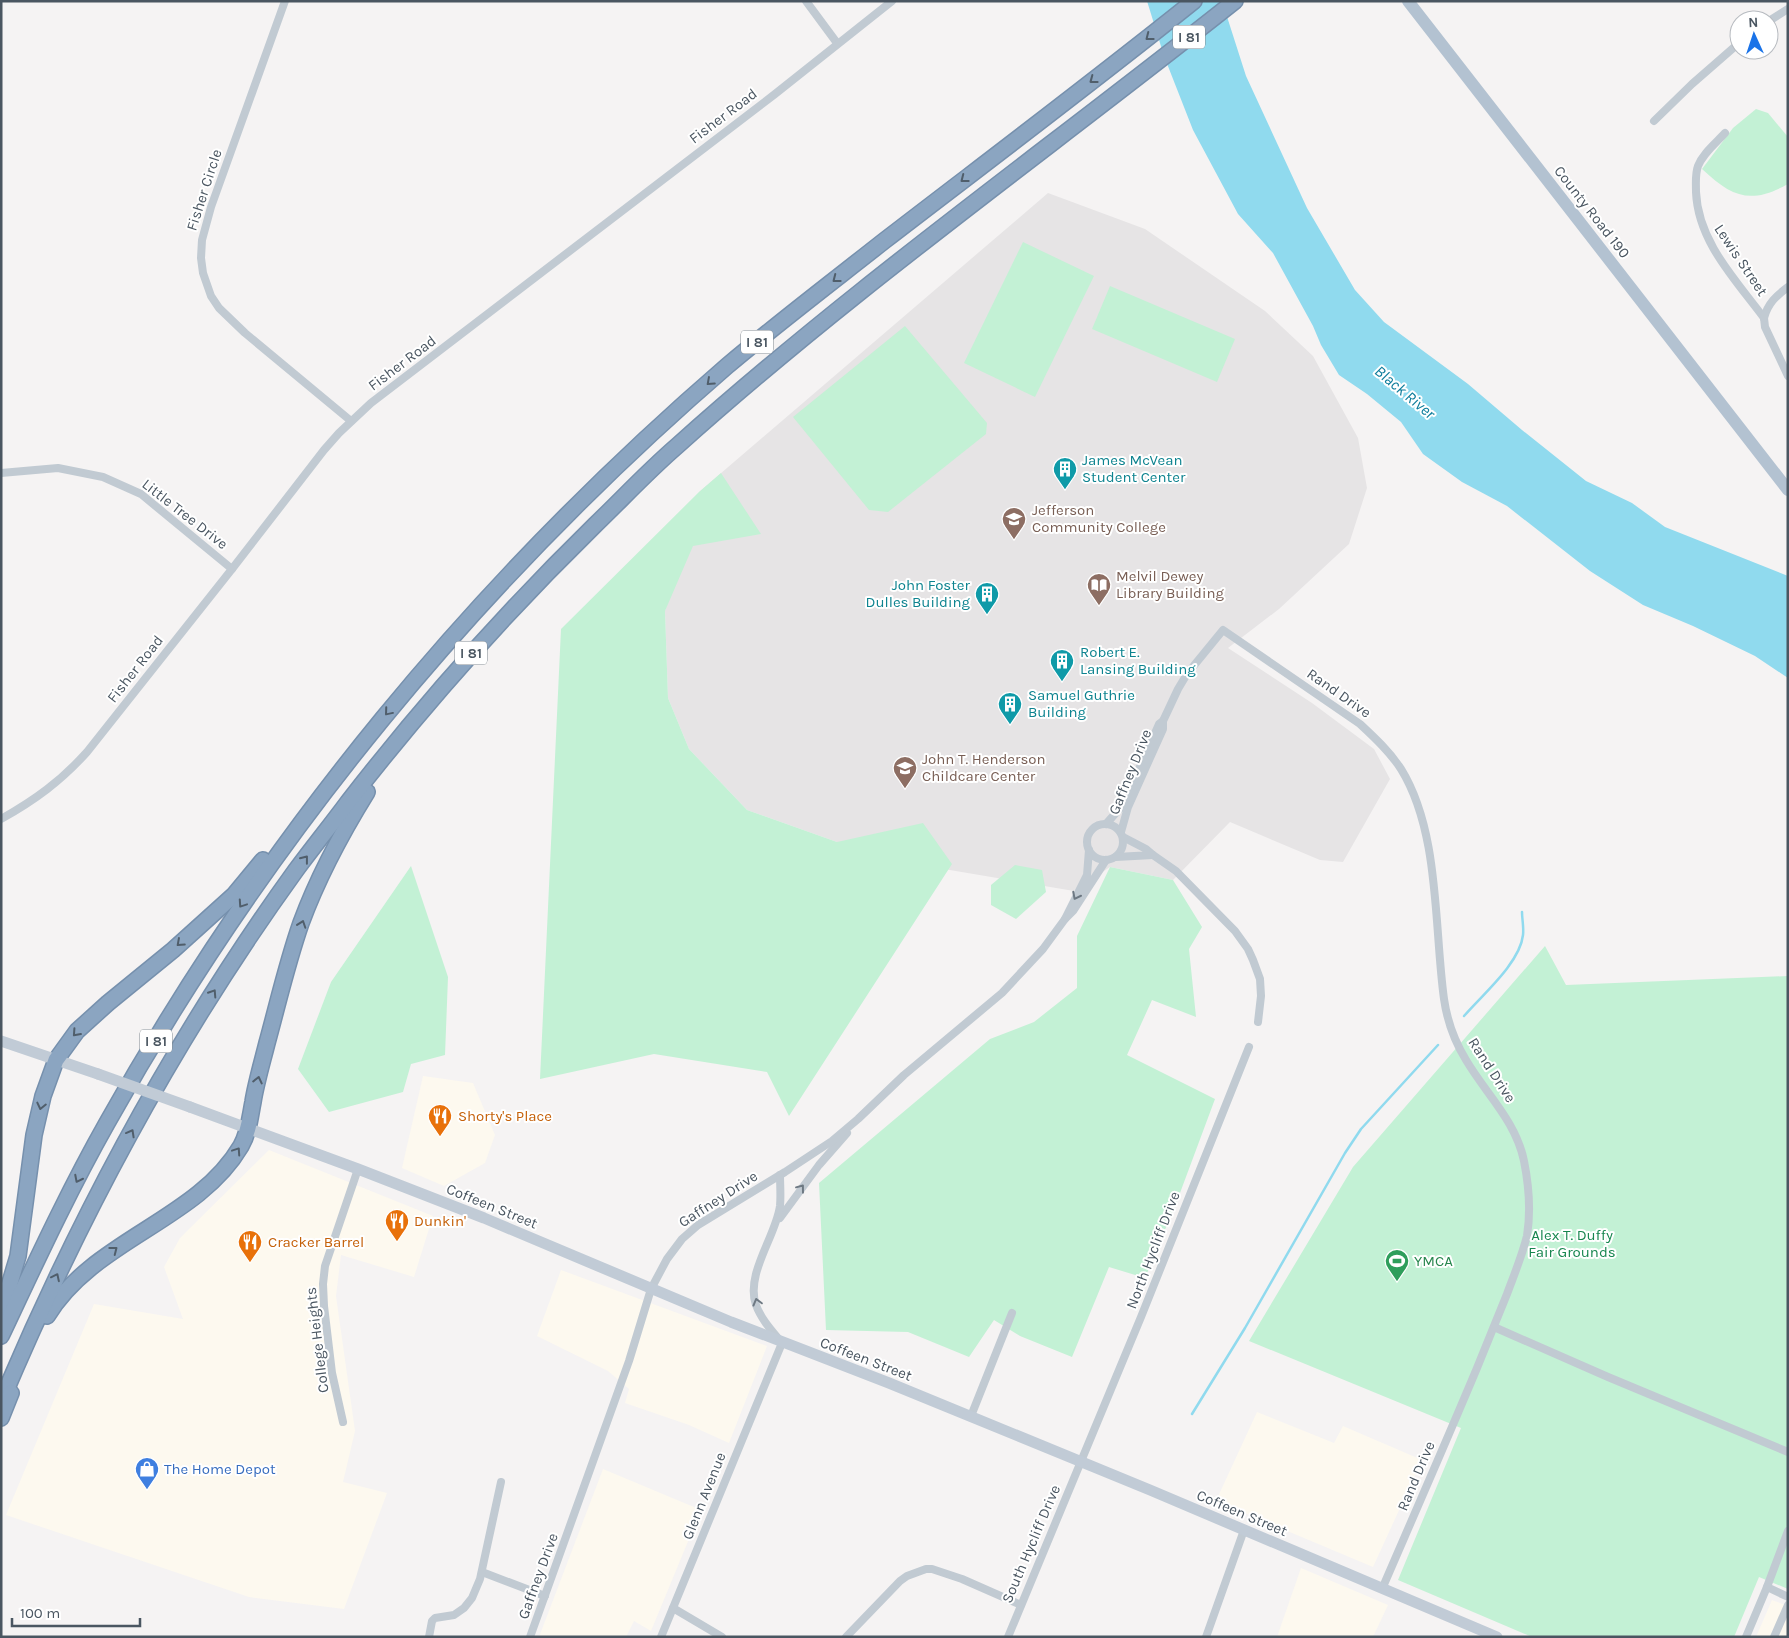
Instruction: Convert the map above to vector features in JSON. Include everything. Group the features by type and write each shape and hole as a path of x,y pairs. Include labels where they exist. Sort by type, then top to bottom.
{"highway":[{"name":"I 81","path":"1,1336 59,1216 106,1125 186,990 246,898 343,766 466,620 550,532 642,442 729,365 820,291 1132,51 1194,1"},
{"name":"I 81","path":"1,1402 34,1324 80,1228 144,1110 209,1000 296,870 403,733 495,627 559,560 672,449 787,350 1235,1"},
{"path":"1,1418 33,1340 55,1302 79,1278 120,1245 206,1188 223,1172 242,1145 249,1128 263,1057 291,957 311,898 335,845 403,733"},
{"path":"1,1313 18,1256 34,1135 43,1096 62,1049 77,1031 108,1003 173,950 234,895 314,794 343,766"}],"main road":[{"name":"County Road 190","path":"1408,1 1751,443 1786,485"},
{"name":"Coffeen Street","path":"1,1041 249,1128 484,1218 782,1343 971,1416 1497,1637"}],"street":[{"name":"Fisher Circle","path":"285,1 211,207 202,240 202,266 211,296 219,308 350,422"},
{"path":"806,1 838,43"},
{"name":"Fisher Road","path":"1,819 48,789 69,772 87,752 324,450 350,422 371,403 767,100 892,1"},
{"path":"1654,121 1729,52"},
{"name":"Lewis Street","path":"1725,133 1699,164 1696,180 1700,221 1709,242 1764,318 1765,327 1788,376"},
{"path":"1764,318 1774,298 1788,287"},
{"name":"Little Tree Drive","path":"1,473 58,468 103,477 141,494 232,569"},
{"name":"Gaffney Drive","path":"1106,824 1123,805 1159,724 1163,721 1187,674 1223,630"},
{"name":"Rand Drive","path":"1223,630 1360,724 1379,741 1401,769 1415,797 1424,824 1430,856 1444,1001 1451,1028 1466,1060 1504,1113 1524,1158 1529,1191 1527,1233 1522,1255 1494,1327 1382,1588"},
{"name":"Gaffney Drive","path":"1122,835 1125,816 1163,728 1163,721"},
{"path":"1152,855 1116,857 1106,860 1096,857 1089,850 1087,841 1090,832 1098,825 1113,825 1122,835 1146,849 1176,871 1235,931 1248,949 1260,979 1261,996 1258,1022"},
{"path":"1116,857 1122,848 1122,835"},
{"name":"Gaffney Drive","path":"530,1637 629,1361 651,1289 667,1259 692,1229 832,1141 904,1075 1002,993 1043,949 1065,919 1087,875 1089,850"},
{"name":"Gaffney Drive","path":"1065,919 1074,911 1106,860"},
{"name":"North Hycliff Drive","path":"1080,1462 1141,1317 1248,1047"},
{"path":"773,1228 819,1164 858,1119"},
{"name":"College Heights","path":"343,1422 332,1373 323,1284 325,1266 358,1169"},
{"path":"780,1175 780,1207 757,1270 754,1289 756,1304 765,1321 782,1343"},
{"path":"971,1416 1012,1313"},
{"path":"1494,1327 1788,1452"},
{"name":"Glenn Avenue","path":"661,1637 782,1343"},
{"name":"South Hycliff Drive","path":"1008,1637 1080,1462"},
{"path":"429,1637 432,1621 435,1618 454,1615 464,1608 472,1598 482,1572 501,1482"},
{"path":"1206,1637 1244,1530"},
{"path":"1746,1637 1788,1531"},
{"path":"846,1637 900,1581 907,1576 926,1569 962,1578 1021,1605"},
{"path":"482,1572 545,1596"},
{"path":"1767,1587 1788,1597"},
{"path":"1774,1637 1788,1605"},
{"path":"673,1608 722,1637"}],"shaded area":[{"name":"Jefferson Community College","path":"1048,193 1145,229 1265,311 1313,356 1358,438 1367,488 1349,544 1279,609 1228,648 1312,703 1374,749 1390,779 1343,862 1320,860 1230,822 1173,880 1110,867 1074,891 932,867 837,842 747,810 689,749 668,698 665,611 699,492"},
{"path":"423,1076 473,1083 495,1135 485,1163 444,1186 402,1168"},
{"path":"269,1150 433,1216 414,1277 341,1255 336,1296 355,1431 343,1482 387,1493 344,1609 249,1597 6,1515 94,1304 183,1319 164,1267 180,1238"},
{"path":"561,1270 767,1346 729,1443 689,1425 625,1403 629,1389 608,1371 537,1336"},
{"path":"1257,1412 1334,1443 1343,1426 1422,1460 1373,1567 1216,1501"},
{"path":"603,1469 701,1510 651,1631 634,1621 626,1637 539,1637"},
{"path":"1301,1568 1388,1605 1373,1637 1277,1637"},
{"path":"1772,1600 1788,1606 1788,1637 1756,1637"}],"green space":[{"path":"1756,109 1768,113 1788,137 1788,184 1775,191 1763,194 1742,195 1732,192 1702,169 1733,128"},
{"path":"1023,242 1094,276 1035,397 964,363"},
{"path":"1110,286 1235,339 1217,382 1092,329"},
{"path":"905,326 987,423 986,434 888,512 869,510 793,417"},
{"path":"721,473 761,534 693,546 665,611 668,698 689,749 747,810 837,842 923,823 952,864 789,1116 767,1072 654,1054 540,1079 561,629 699,492"},
{"path":"1015,865 1042,870 1046,892 1016,919 991,905 991,885"},
{"path":"411,866 448,977 445,1055 411,1064 403,1092 329,1112 298,1069 331,982"},
{"path":"1110,867 1173,880 1202,927 1189,949 1196,1017 1152,1000 1127,1055 1215,1099 1177,1201 1145,1278 1109,1267 1072,1357 1020,1336 994,1320 969,1357 908,1332 826,1330 819,1183 990,1039 1034,1022 1077,988 1077,936"},
{"name":"Alex T. Duffy Fair Grounds","path":"1545,946 1566,985 1788,976 1788,1589 1759,1577 1734,1637 1532,1637 1398,1580 1461,1428 1249,1341 1353,1167"}],"water":[{"name":"Black River","path":"1147,1 1222,1 1246,76 1307,208 1355,290 1384,322 1468,384 1586,481 1632,503 1665,527 1788,576 1788,678 1755,656 1693,626 1643,605 1590,571 1507,506 1462,482 1423,454 1401,422 1367,394 1339,375 1321,345 1313,326 1273,253 1238,214 1193,130 1164,56"}],"waterway":[{"path":"1464,1016 1499,978 1515,957 1523,935 1522,912"},
{"path":"1192,1414 1245,1328 1345,1153 1361,1129 1438,1045"}],"place":[{"name":"James McVean Student Center","path":"1065,490"},
{"name":"Jefferson Community College","path":"1014,540"},
{"name":"Melvil Dewey Library Building","path":"1099,606"},
{"name":"John Foster Dulles Building","path":"987,615"},
{"name":"Robert E. Lansing Building","path":"1062,682"},
{"name":"Samuel Guthrie Building","path":"1010,725"},
{"name":"John T. Henderson Childcare Center","path":"905,789"},
{"name":"Shorty's Place","path":"440,1137"},
{"name":"Dunkin'","path":"397,1242"},
{"name":"Cracker Barrel","path":"250,1263"},
{"name":"YMCA","path":"1397,1282"},
{"name":"The Home Depot","path":"147,1490"}]}
